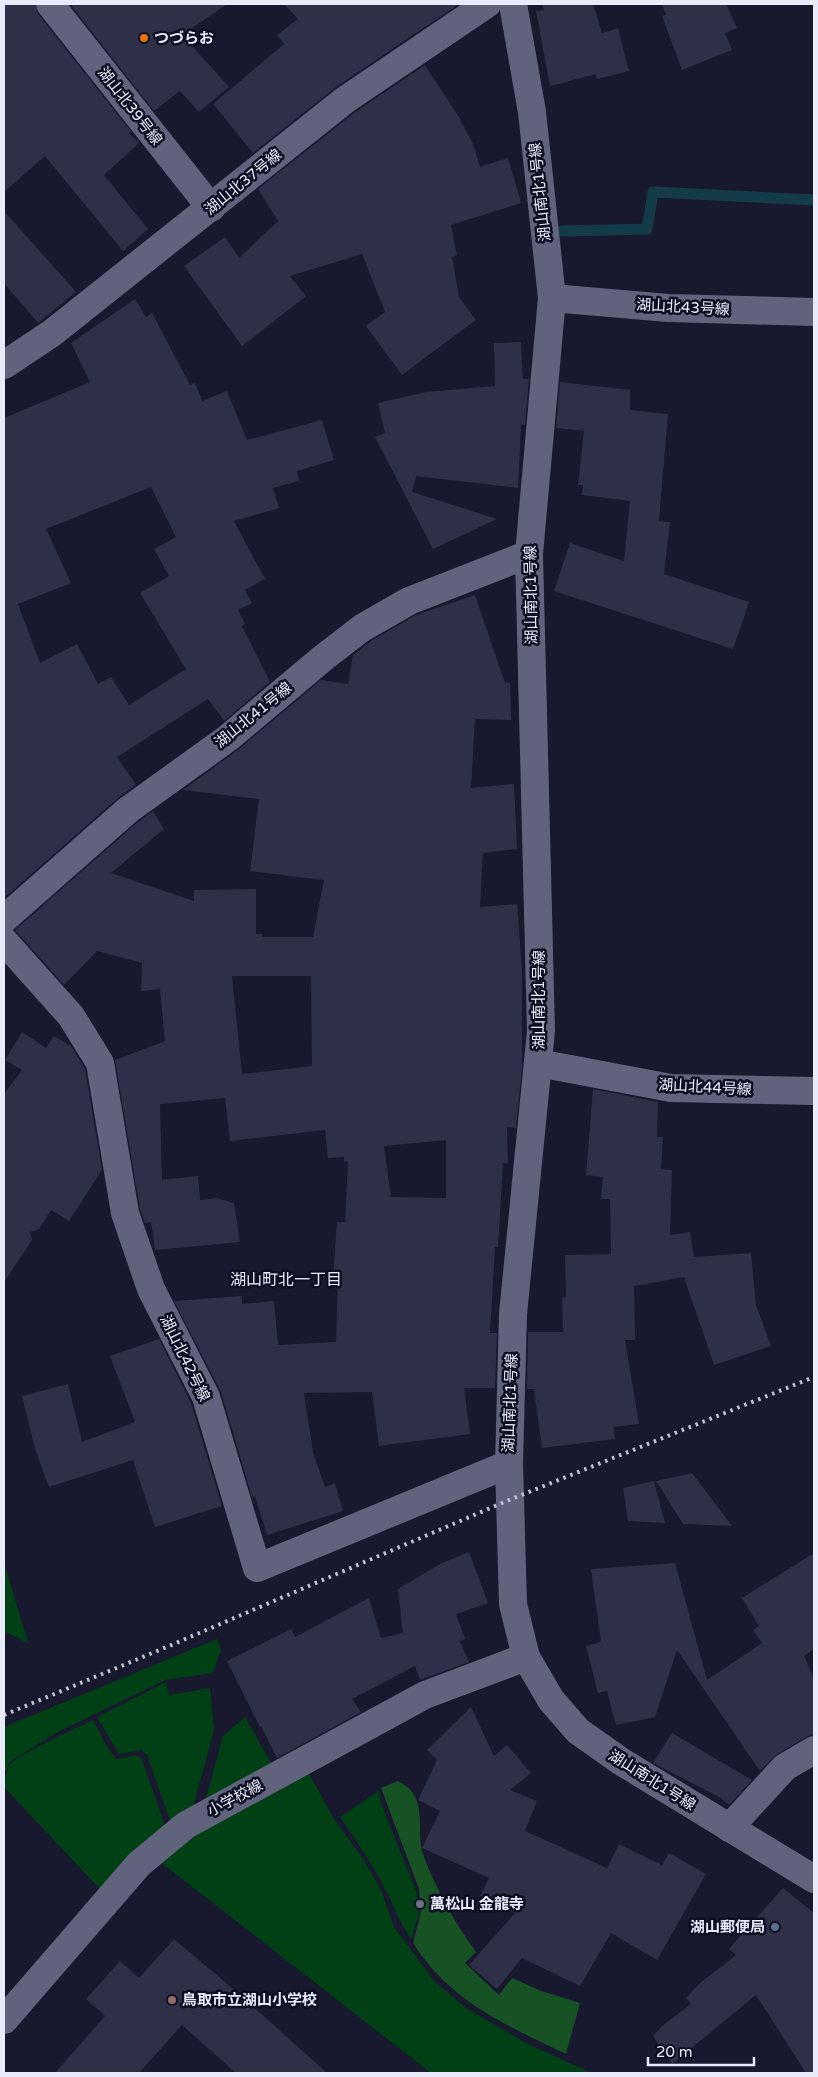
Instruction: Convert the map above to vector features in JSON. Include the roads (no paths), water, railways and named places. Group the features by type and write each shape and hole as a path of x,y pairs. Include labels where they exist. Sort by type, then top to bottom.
{"street":[{"name":"湖山北39号線","path":"50,4 211,208"},
{"name":"湖山北37号線","path":"4,365 52,333 345,100 487,4"},
{"name":"湖山南北1号線","path":"513,4 532,112 552,298 529,554 542,1031 513,1314 508,1464 513,1604 526,1657 551,1700 578,1731 622,1762 814,1879"},
{"name":"湖山北43号線","path":"552,298 668,308 814,312"},
{"name":"湖山北41号線","path":"4,919 128,810 228,738 323,658 362,628 409,601 529,554"},
{"name":"湖山北42号線","path":"4,942 71,1016 100,1063 125,1213 151,1289 206,1397 258,1568 508,1464"},
{"name":"湖山北44号線","path":"538,1063 671,1088 814,1091"},
{"name":"小学校線","path":"4,2020 139,1864 186,1825 425,1695 526,1657"},
{"path":"729,1828 785,1768 814,1750"}],"waterway":[{"path":"562,231 647,229 653,192 814,200"}],"railway":[{"path":"4,1715 509,1500 814,1377"}],"place":[{"name":"つづらお","path":"144,38"},
{"name":"萬松山 金龍寺","path":"420,1904"},
{"name":"湖山郵便局","path":"775,1927"},
{"name":"鳥取市立湖山小学校","path":"172,2000"}],"district":[{"name":"湖山町北一丁目","path":"286,1280"}]}
